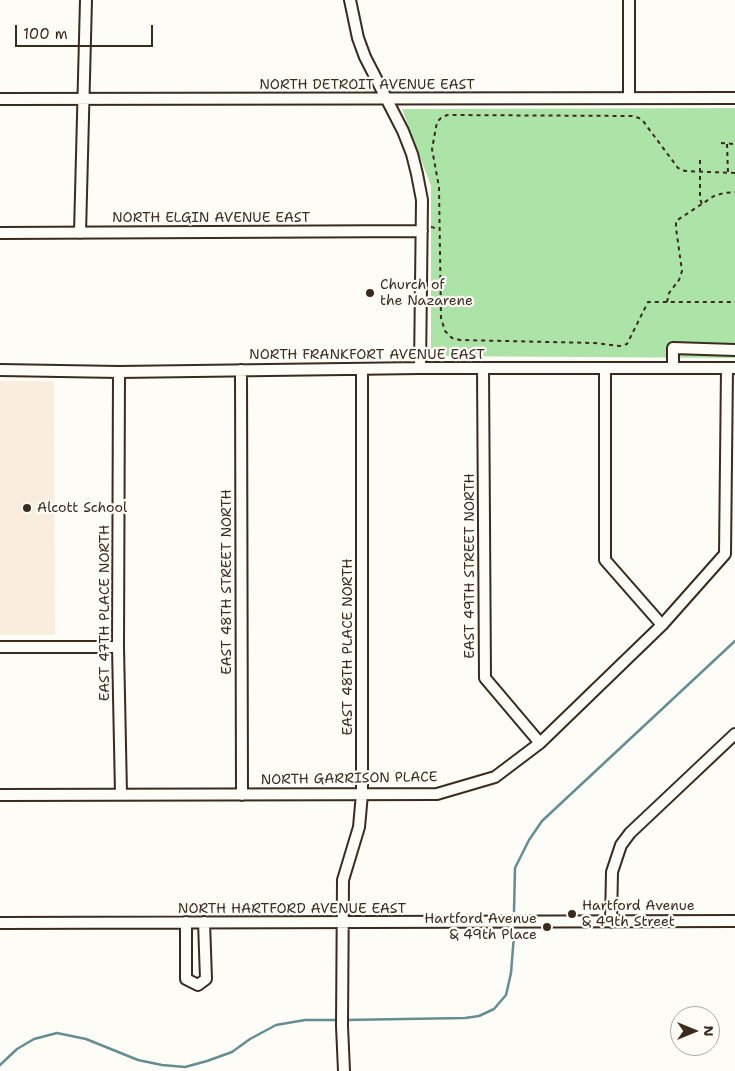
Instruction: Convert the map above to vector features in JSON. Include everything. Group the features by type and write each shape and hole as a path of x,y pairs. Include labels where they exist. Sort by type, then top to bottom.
{"street":[{"path":"80,233 85,100 86,0"},
{"path":"350,0 358,38 365,57 403,132 416,167 422,200 420,368"},
{"path":"629,0 629,98"},
{"name":"NORTH DETROIT AVENUE EAST","path":"0,99 735,98"},
{"name":"NORTH ELGIN AVENUE EAST","path":"0,233 422,231"},
{"path":"673,368 673,348 735,350"},
{"path":"717,350 726,368 731,453"},
{"name":"NORTH FRANKFORT AVENUE EAST","path":"0,370 119,372 420,368 726,368"},
{"name":"EAST 49TH STREET NORTH","path":"483,368 485,678 540,743"},
{"name":"EAST 48TH PLACE NORTH","path":"343,922 343,880 359,827 362,794 362,369"},
{"path":"605,369 605,560 662,625"},
{"name":"EAST 48TH STREET NORTH","path":"240,370 242,795"},
{"name":"EAST 47TH PLACE NORTH","path":"119,372 118,647 121,794"},
{"name":"NORTH GARRISON PLACE","path":"0,795 437,794 496,777 540,743 662,625 725,554 731,453"},
{"path":"0,647 118,647"},
{"path":"611,922 612,872 622,845 630,833 735,734"},
{"name":"NORTH HARTFORD AVENUE EAST","path":"0,923 735,921"},
{"path":"186,922 186,979 198,985 206,979 204,922"},
{"path":"343,922 342,1026 344,1071"}],"path":[{"path":"735,173 685,171 678,168 644,121 636,116 447,115 441,118 436,125 432,149 439,187 441,318 445,331 452,338 460,340 594,343 623,346 627,344 648,302 735,302"},
{"path":"721,144 734,144"},
{"path":"728,144 728,173"},
{"path":"700,160 700,199 702,204"},
{"path":"667,302 669,293 679,280 682,271 676,224 679,219 718,195 735,192"}],"shaded area":[{"name":"Alcott School","path":"0,381 54,381 55,635 0,635"}],"green space":[{"path":"735,108 735,358 431,356 431,186 402,109"}],"waterway":[{"path":"514,911 515,868 529,840 542,821 735,641"},
{"path":"344,1020 465,1018 479,1016 494,1009 506,995 511,973 514,935"},
{"path":"0,1065 17,1049 34,1039 57,1033 86,1039 138,1060 185,1067 232,1052 250,1039 276,1025 305,1020 338,1020"}],"place":[{"name":"Church of the Nazarene","path":"370,293"},
{"name":"Alcott School","path":"27,508"},
{"name":"Hartford Avenue & 49th Street","path":"572,914"},
{"name":"Hartford Avenue & 49th Place","path":"547,927"}]}
